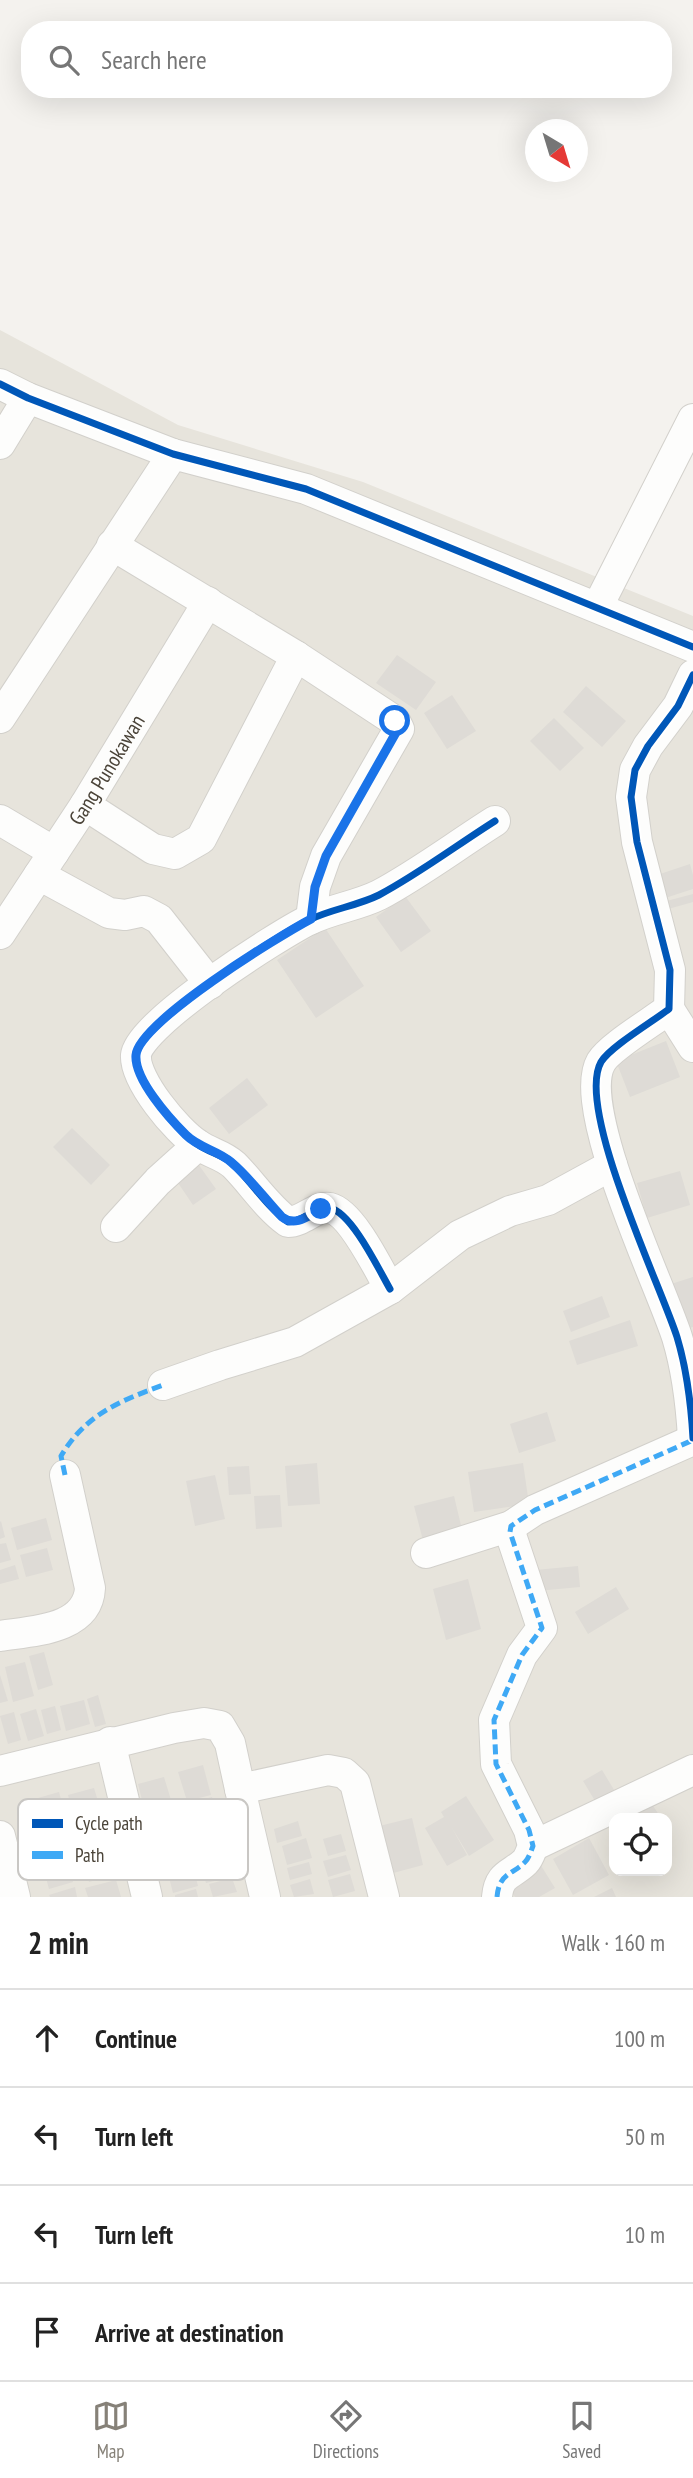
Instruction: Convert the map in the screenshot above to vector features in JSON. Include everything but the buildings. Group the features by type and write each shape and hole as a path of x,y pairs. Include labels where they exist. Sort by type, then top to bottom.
{"street":[{"path":"0,384 28,398 173,454 306,489 693,647"},
{"path":"0,444 28,398"},
{"path":"598,606 693,419"},
{"path":"0,718 173,454"},
{"path":"112,545 296,656 395,721 398,729 326,856 315,887 311,919"},
{"name":"Gang Punokawan","path":"0,934 85,805 208,602"},
{"path":"85,805 153,849 174,854 201,839 296,656"},
{"path":"693,675 678,706 648,746 635,771 631,797 637,842 670,970 668,1009 693,1047"},
{"path":"0,820 46,864 109,913 125,915 144,911 159,919 210,984"},
{"path":"390,1289 360,1238 344,1217 330,1208 321,1209 296,1222 288,1222 232,1163 198,1145 186,1135 145,1084 137,1068 136,1054 140,1043 151,1030 274,938 311,919 377,896 495,821"},
{"path":"426,1553 512,1526 535,1510 693,1439 690,1392 677,1338 612,1165 597,1101 596,1080 601,1062 615,1047 668,1009"},
{"path":"116,1227 158,1181 198,1145"},
{"path":"163,1385 295,1342 390,1289 460,1235 510,1211 548,1200 612,1165"},
{"path":"0,1636 55,1627 77,1616 89,1602 90,1588 65,1475"},
{"path":"497,1897 505,1875 526,1861 533,1846 529,1830 496,1764 494,1720 522,1655 542,1629 510,1532 512,1526"},
{"path":"0,1771 110,1742 204,1723 220,1726 230,1743 242,1799"},
{"path":"110,1742 124,1799"},
{"path":"240,1789 328,1770 344,1773 355,1783 360,1797 384,1897"},
{"path":"533,1846 693,1770"},
{"path":"248,1824 265,1897"},
{"path":"0,1836 15,1897"}],"shaded area":[{"path":"0,330 178,425 363,482 693,616 693,1897 0,1897"}],"marked path":[{"path":"65,1475 61,1456 81,1429 118,1403 163,1385"},
{"path":"497,1897 500,1883 525,1862 533,1846 529,1830 496,1764 494,1720 522,1655 542,1628 510,1532 511,1526 535,1510 693,1440"}],"cycle path":[{"path":"0,384 28,398 173,454 306,489 693,647"},
{"path":"693,675 678,706 648,746 635,770 631,797 637,842 670,970 669,1009 606,1056 601,1062 596,1085 609,1155 677,1337 688,1387 693,1438"},
{"path":"390,1289 356,1231 338,1212 325,1208 288,1222 266,1202 234,1165 189,1137 168,1117 149,1091 137,1065 136,1055 143,1041 160,1023 241,961 309,920 379,895 495,821"}],"route":[{"path":"321,1209 296,1222 288,1222 282,1217 232,1163 198,1145 186,1135 145,1084 137,1068 136,1054 140,1043 151,1030 210,984 274,938 311,919 315,887 326,856 398,729 395,721"}]}
